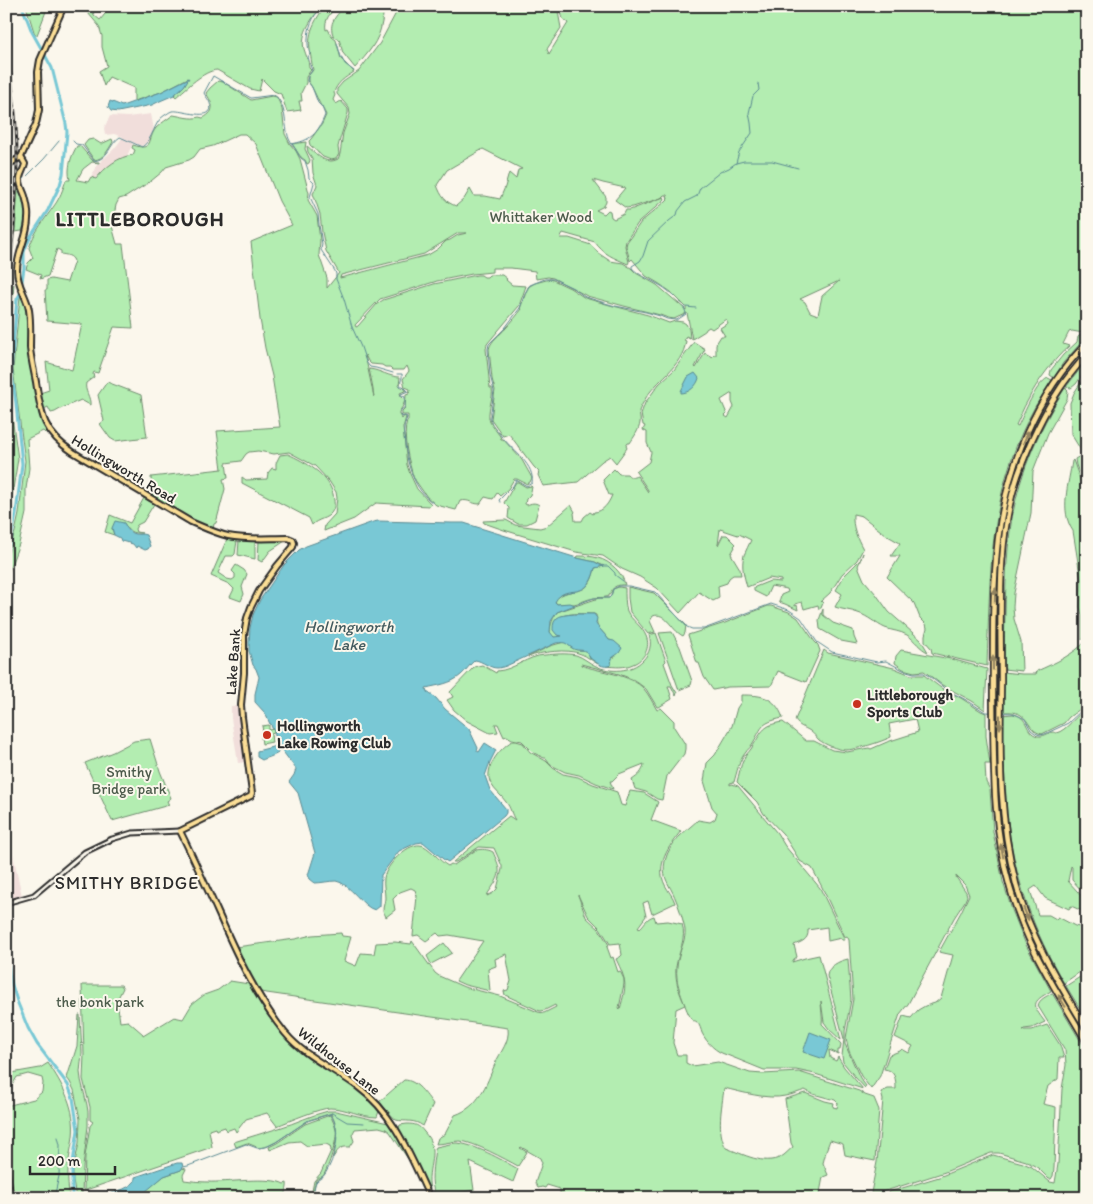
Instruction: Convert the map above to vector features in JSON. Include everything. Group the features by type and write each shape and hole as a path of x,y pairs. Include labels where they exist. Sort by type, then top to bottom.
{"highway":[{"path":"1087,342 1047,394 1025,437 1012,471 1004,503 995,574 993,760 996,821 1002,855 1015,904 1038,960 1087,1043"},
{"path":"1087,354 1062,385 1042,419 1018,476 1009,510 1004,542 1000,644 1000,763 1003,822 1008,853 1024,910 1045,957 1087,1030"}],"main road":[{"path":"8,165 21,157 36,124 39,110 38,72 44,50 64,6"},
{"name":"Hollingworth Road","path":"21,157 25,164 20,182 28,216 27,232 19,255 17,272 19,284 29,308 31,322 30,349 40,406 44,422 54,438 62,445 204,528 238,537 290,538 294,543"},
{"name":"Lake Bank","path":"180,830 251,796 252,791 241,704 244,635 251,607 259,591 293,548 294,543"},
{"name":"Wildhouse Lane","path":"180,830 244,970 275,1020 293,1041 316,1061 360,1088 375,1102 402,1138 430,1198"}],"street":[{"path":"6,903 34,895 85,852 112,839 132,833 180,830"}],"shaded area":[{"path":"6,92 12,150 6,152"},
{"path":"151,114 154,130 150,141 142,146 133,143 127,156 102,171 95,179 91,177 96,166 115,148 123,137 114,134 105,135 104,128 110,116 128,117"},
{"path":"231,706 239,706 246,762 238,763"},
{"path":"6,831 8,831 22,896 6,900"}],"green space":[{"path":"26,6 48,6 37,35 35,35"},
{"path":"82,6 92,6 94,15 100,20 105,14 107,6 322,6 308,26 304,37 304,49 311,70 306,77 306,83 301,93 302,101 299,101 301,110 287,112 281,94 274,91 262,79 259,91 250,89 217,70 206,73 176,97 174,95 184,86 188,78 161,92 134,101 134,88 109,77 104,86 99,71 107,66 102,47 102,36 99,26"},
{"path":"325,6 337,6 327,20 326,30 328,29 336,40 341,59 354,72 339,83 335,89 333,100 336,104 341,101 348,109 348,113 338,147 339,154 336,159 331,160 323,157 310,145 309,141 322,124 326,115 308,81 308,76 313,70 310,37 314,23"},
{"path":"345,6 381,6 383,12 381,29 376,41 355,68 343,53 339,39 334,37 332,32 332,23"},
{"name":"Whittaker Wood","path":"388,6 557,6 561,28 547,49 549,54 568,23 563,19 559,6 1087,6 1087,336 1063,363 1054,378 1050,375 1051,370 1083,333 1069,332 1063,344 1069,346 1058,357 1031,393 1016,425 1018,426 1039,386 1048,378 1052,380 1032,411 1016,446 999,507 991,570 987,666 932,653 931,648 925,641 926,624 920,618 914,603 887,577 900,556 891,556 900,543 886,535 862,516 853,514 855,532 863,549 857,560 842,574 830,593 821,601 823,603 821,608 819,609 818,605 804,609 802,602 795,604 798,610 779,602 781,595 788,592 787,589 771,586 766,597 754,591 755,587 770,581 781,582 781,580 769,578 747,587 743,563 744,555 751,540 739,534 720,529 718,545 723,535 727,535 736,544 731,554 740,569 741,575 733,575 727,583 718,586 719,598 713,601 699,592 680,613 657,588 603,556 576,552 484,523 483,521 506,520 515,525 540,528 547,526 571,505 575,512 575,521 582,521 590,512 593,514 597,512 609,501 612,495 609,495 603,480 614,469 619,474 627,474 632,477 637,476 648,492 636,472 649,462 651,452 647,443 647,432 643,430 645,426 643,425 641,414 645,403 659,384 674,370 694,342 705,349 696,368 705,353 712,357 716,355 716,344 721,336 725,336 720,328 728,323 726,319 712,329 709,327 692,339 687,313 674,319 668,318 587,296 553,278 536,279 535,271 492,268 492,272 437,281 380,299 355,325 356,327 358,326 377,304 383,300 434,284 477,275 487,277 489,275 502,275 512,285 526,286 519,306 487,344 486,349 490,388 492,388 490,422 501,439 522,460 532,478 527,484 514,479 508,489 500,496 497,493 493,499 485,497 480,504 460,501 456,510 436,505 427,497 414,479 408,458 405,435 408,415 402,415 402,411 405,408 406,395 409,394 410,389 405,387 403,379 409,371 407,366 404,370 393,370 390,367 371,364 365,355 374,397 369,369 400,377 399,386 407,390 400,393 405,400 399,415 402,419 404,416 406,417 403,428 407,465 417,489 431,504 429,506 376,503 354,519 324,531 325,525 335,514 337,498 336,492 329,481 315,466 289,452 274,454 258,451 249,452 241,461 226,463 228,478 223,479 225,489 213,529 191,519 156,498 152,494 151,477 222,469 217,431 280,427 260,319 251,242 292,225 279,201 256,144 245,134 239,134 213,146 200,149 194,157 166,167 151,181 126,197 119,199 112,226 117,244 123,244 133,328 114,327 98,373 94,372 94,377 86,383 90,405 81,400 51,413 48,407 44,409 40,393 49,390 46,362 72,370 82,324 47,321 45,290 47,290 47,280 67,282 74,261 70,256 61,254 61,251 57,249 48,276 40,279 41,275 26,269 28,263 33,258 29,248 34,237 58,200 66,180 70,180 70,162 77,146 80,146 93,161 99,162 99,163 92,162 83,169 77,180 88,182 91,177 96,179 117,160 133,155 135,150 132,148 133,145 147,146 156,128 173,115 186,118 203,118 210,113 212,107 206,93 218,81 223,82 251,100 272,96 277,97 282,109 285,134 300,159 309,193 308,200 317,216 320,240 319,255 327,278 327,288 339,273 326,251 320,214 313,194 317,185 313,173 312,158 307,146 325,160 333,161 338,159 343,133 350,114 349,108 337,94 337,89 343,82 359,71 380,43 396,13","holes":["483,149 522,169 518,170 516,179 509,173 500,199 474,196 470,189 464,199 456,206 444,198 437,185 447,170","593,180 625,188 615,200 626,208 667,195 668,199 641,222 626,246 630,261 632,259 646,276 671,292 686,307 686,310 657,285 623,263 610,261 598,253 591,245 569,238 560,238 563,233 595,242 605,253 628,264 625,246 626,241 638,223 665,199 664,197 626,210 624,214 614,219 611,217 610,211 608,210 604,214 596,210 604,206 606,197","458,233 467,233 446,241 428,255 340,278 341,275 424,254","839,281 822,296 818,315 810,312 805,302 800,299","732,393 734,407 728,418 725,416 727,414 721,400"]},
{"path":"93,139 101,144 112,139 113,142 103,156 94,160 84,145 88,140"},
{"path":"306,142 305,149 310,160 307,164 292,144"},
{"path":"18,189 25,204 25,220 22,231 15,232"},
{"path":"550,279 570,288 585,298 648,315 669,323 675,321 683,322 689,329 690,338 686,336 684,350 679,359 644,401 639,411 640,422 637,431 616,463 610,456 578,482 543,486 538,475 539,472 509,434 503,436 491,419 495,390 489,349 494,340 522,309 520,309 528,287"},
{"path":"14,284 6,359 6,320 9,289"},
{"path":"20,296 27,308 31,368 38,406 47,431 27,439 29,468 26,489 26,513 19,544 6,578 6,560 19,514 25,461 13,369"},
{"path":"1087,360 1087,368 1076,384 1071,388 1066,387"},
{"path":"1087,373 1087,460 1071,434 1070,403"},
{"path":"6,375 18,459 6,539"},
{"path":"107,382 141,395 147,437 115,441 110,438 100,424 104,421 98,395"},
{"path":"1065,388 1068,391 1067,399 1048,433 1033,471 1031,513 1014,593 1014,619 1021,642 1022,671 1003,669 1007,565 1013,512 1023,475 1037,439"},
{"path":"288,454 321,475 326,480 333,494 333,511 327,517 312,525 309,518 242,483 242,477 246,480 267,479 268,473 272,468 276,469 276,463 280,455"},
{"path":"1082,455 1087,463 1087,493 1075,459"},
{"path":"1073,460 1087,499 1087,635 1082,640 1081,581 1073,531 1069,523 1066,506 1067,488"},
{"path":"516,482 526,487 532,487 525,504 534,503 539,505 535,520 527,524 518,524 508,518 509,508 504,503"},
{"path":"144,498 154,504 143,522 137,525 135,529 136,532 142,533 135,533 131,531 124,523 112,528 114,535 105,532 110,515 130,523"},
{"path":"227,539 237,541 235,554 233,556 226,556 218,573 232,580 235,578 235,574 232,571 236,565 244,570 247,574 242,587 244,594 241,601 230,597 234,589 229,584 211,576"},
{"path":"239,540 255,541 255,559 238,555"},
{"path":"259,541 285,541 270,551 262,562 258,560"},
{"path":"578,556 593,557 607,562 619,572 625,585 616,586 606,597 574,604 557,604 555,600 561,595 584,589 592,578 595,568 604,566 577,558"},
{"path":"860,560 858,566 864,580 889,612 921,640 928,652 904,634 885,628 862,614 835,607 842,594 836,590 844,576"},
{"path":"628,587 654,593 686,625 683,636 658,615 653,616 650,621 655,632 648,634 630,612"},
{"path":"625,588 627,611 644,632 648,644 646,653 637,662 623,667 606,666 609,666 612,658 615,657 613,641 609,640 600,629 594,614 572,614 561,617 554,623 559,636 562,636 556,637 550,634 551,625 557,612 599,598 609,598 613,589"},
{"path":"768,606 789,612 798,618 818,645 820,651 806,682 778,671 771,686 728,687 713,690 704,677 699,663 697,663 688,635"},
{"path":"823,609 823,615 833,623 853,630 857,644 841,641 820,629 819,620"},
{"path":"672,632 680,647 692,681 691,685 679,690 659,633"},
{"path":"656,633 666,661 664,663 677,693 676,696 671,686 668,686 672,699 659,707 657,707 646,689 634,680 619,674 581,665 623,677 638,684 646,691 657,710 661,708 674,721 674,727 685,744 685,749 684,754 667,776 662,800 635,789 632,780 640,774 644,764 619,774 610,781 613,789 551,765 546,758 534,753 522,741 507,736 504,737 498,724 495,724 498,732 490,733 467,721 454,710 447,700 453,697 450,692 474,667 482,665 496,673 538,656 572,654 593,665 608,670 627,669 638,664 645,657 650,648 649,635"},
{"path":"1087,640 1087,704 1064,723 1042,734 1032,729 1024,717 1019,714 1001,712 1002,672 1036,674 1037,671 1070,654"},
{"path":"564,642 574,649 587,652 598,664 583,655 569,651 547,652 528,657 550,646"},
{"path":"824,650 828,653 894,668 911,675 924,675 941,688 986,713 986,736 990,764 985,764 986,782 990,790 993,832 1003,882 1026,945 1051,991 1040,998 1036,1004 1038,1012 1045,1022 1023,1030 1032,1030 1047,1025 1060,1045 1064,1058 1059,1058 1058,1079 1048,1086 1043,1104 1056,1107 1054,1168 1051,1179 1026,1161 999,1153 991,1153 945,1172 879,1193 871,1193 877,1162 883,1100 881,1092 888,1089 896,1089 893,1073 884,1069 889,1055 902,1049 909,1053 913,1046 895,1037 903,1016 911,1018 918,1010 935,1003 941,998 953,955 939,952 969,895 965,885 956,876 967,896 908,1004 900,1014 880,1076 871,1089 861,1076 849,1051 846,1038 853,999 849,940 847,936 845,937 812,868 800,861 783,834 764,814 757,802 737,782 745,756 763,731 776,723 783,722 806,741 814,741 832,750 847,752 871,749 918,732 915,719 889,724 891,737 855,749 845,750 825,744 810,731 798,724 795,720"},
{"path":"901,650 951,659 987,669 985,710 942,685 924,671 914,672 903,669 895,663 896,656"},
{"path":"741,695 766,698 776,705 783,718 769,722 762,727 751,747 746,751 734,782 730,783 730,785 738,786 820,888 845,940 841,938 828,941 827,927 808,930 806,938 794,945 797,957 792,962 819,955 841,1040 824,1022 821,1001 822,1024 841,1044 838,1054 829,1050 830,1058 836,1061 838,1057 863,1089 796,1070 764,1070 719,1052 706,1040 698,1023 693,1021 680,992 677,982 677,970 685,930 675,897 666,878 664,871 665,861 674,842 698,820 710,822 715,819 717,813 712,807 704,781 707,763 715,755 732,726 737,708 741,702"},
{"path":"1087,709 1087,898 1072,880 1071,866 1068,881 1087,902 1087,913 1071,906 1069,909 1045,898 1036,886 1030,890 1038,915 1049,915 1056,919 1058,917 1075,926 1087,929 1085,940 1087,941 1087,967 1064,983 1043,943 1019,880 1007,813 1001,715 1013,714 1022,718 1031,732 1040,736 1052,732 1060,732"},
{"name":"Hollingworth Lake Rowing Club","path":"269,725 269,730 274,729 274,733 271,734 272,742 262,744 261,737 264,737 262,726"},
{"name":"Smithy Bridge park","path":"150,739 171,798 167,801 169,805 112,821 85,763 134,741"},
{"path":"512,741 523,743 530,752 563,774 578,777 617,792 621,805 625,806 630,791 644,793 658,802 651,820 681,831 668,849 662,870 662,878 675,903 652,914 648,901 643,903 646,916 638,927 639,929 647,920 654,916 656,922 668,921 682,924 683,940 676,967 676,977 685,1005 676,1009 673,1043 677,1055 686,1055 686,1063 692,1066 718,1062 750,1073 799,1072 859,1091 874,1098 879,1110 875,1161 845,1155 843,1144 830,1140 823,1163 828,1175 823,1177 819,1198 560,1198 560,1189 547,1185 545,1188 538,1188 535,1183 542,1163 540,1158 521,1147 527,1152 518,1166 466,1142 457,1141 436,1144 438,1138 445,1134 455,1115 470,1107 481,1094 508,1038 508,1028 260,992 236,947 312,935 341,933 342,936 351,937 344,961 356,966 361,953 374,954 376,943 395,942 411,944 412,941 439,976 464,987 500,996 538,1012 544,1013 556,1007 555,1005 540,1011 505,995 504,991 508,990 511,981 506,954 495,959 496,966 488,969 490,991 456,981 483,941 449,935 440,936 437,933 426,941 418,935 413,936 417,896 415,890 411,888 400,892 393,899 395,910 386,917 383,911 385,898 384,881 388,868 403,852 420,845 427,848 448,866 454,865 476,850 489,850 493,852 499,873 487,896 497,889 502,866 494,848 479,847 453,862 509,816 515,820 508,804 493,787 489,778 489,772 494,760 502,749","holes":["578,895 588,916 600,928 610,944 620,943 622,955 616,959 624,978 625,983 620,1009 624,979 620,971 618,972 613,957 611,958 607,947 609,945 599,929 586,917","724,1088 771,1097 788,1096 805,1090 835,1100 838,1103 837,1108 833,1107 834,1103 805,1093 785,1099 793,1147 781,1157 761,1160 726,1148 720,1126"]},
{"path":"444,943 452,953 431,964 427,956"},
{"path":"848,959 851,1000 845,1031 845,1044 860,1078 866,1086 865,1088 843,1062 844,1039 827,976 829,969"},
{"path":"1080,977 1087,988 1087,1020 1066,986"},
{"name":"the bonk park","path":"230,981 249,984 271,1019 291,1044 312,1061 347,1082 361,1093 379,1111 377,1117 330,1108 312,1112 277,1126 267,1113 246,1119 236,1132 234,1128 226,1131 225,1127 209,1130 212,1147 84,1190 85,1156 90,1126 93,1122 90,1120 90,1107 83,1079 82,985 121,985 123,988 117,1000 120,1022 128,1021 143,1036 174,1017 183,1019 192,1004"},
{"path":"1052,993 1087,1052 1087,1198 891,1198 889,1192 939,1177 993,1155 1032,1167 1050,1182 1055,1183 1058,1164 1062,1089 1066,1065 1065,1050 1038,1006 1041,1000"},
{"path":"79,1015 82,1053 80,1072 87,1105 88,1126 82,1194 80,1198 76,1198 73,1171 79,1143 80,1119 74,1090 67,1078 77,1046"},
{"path":"48,1063 59,1080 72,1116 73,1136 68,1174 69,1198 14,1198 6,1139 6,1106 34,1099 42,1092 43,1083 42,1078 28,1074 17,1077 11,1087 6,1088 6,1074 40,1068"},
{"path":"404,1080 417,1085 433,1104 423,1126 413,1122 396,1120 379,1102"},
{"path":"328,1111 336,1111 388,1123 397,1135 409,1159 390,1132 379,1127 355,1129 352,1135 354,1141 350,1147 341,1148 332,1159 335,1148 336,1125 332,1113 309,1120 268,1146 259,1148 247,1143 236,1147 234,1142 285,1126"},
{"path":"330,1115 336,1130 334,1146 323,1176 316,1180 312,1197 314,1181 321,1173 331,1150 330,1146 326,1144 307,1146 300,1141 289,1142 270,1150 269,1147 305,1124"},
{"path":"407,1124 420,1128 429,1139 432,1152 429,1174 430,1189 428,1190 399,1128 400,1125"},
{"path":"455,1143 479,1149 518,1169 513,1182 470,1162 474,1190 436,1197 432,1179 435,1149 436,1147"},
{"path":"182,1168 186,1169 183,1175 184,1180 216,1182 269,1180 287,1183 286,1198 136,1198 164,1176"}],"water":[{"path":"189,78 184,86 174,95 152,105 118,112 111,111 108,107 110,101 122,106 161,92"},
{"path":"695,373 699,378 696,384 690,390 681,393 688,377"},
{"path":"115,521 124,523 128,530 133,533 146,535 150,546 148,549 145,550 137,546 136,548 133,544 121,541 120,538 114,535 112,528"},
{"name":"Hollingworth Lake","path":"378,521 464,523 604,566 595,568 587,586 565,593 555,602 557,604 570,603 575,605 557,612 551,621 550,632 554,637 562,636 557,635 553,630 555,621 560,616 594,614 599,628 609,640 614,641 622,648 612,658 611,665 605,666 590,658 585,651 572,648 564,643 556,643 500,668 491,667 475,660 457,678 444,684 426,688 427,692 469,729 478,748 477,751 479,752 485,743 496,750 485,776 490,790 506,809 506,813 448,862 423,842 416,843 399,851 381,875 380,906 375,910 366,905 341,883 336,881 315,883 308,875 315,853 298,793 289,782 296,769 281,749 278,750 277,754 262,760 257,757 257,751 276,746 279,743 265,713 255,702 259,677 249,651 249,642 253,615 260,600 284,565 299,550"},
{"path":"810,1032 831,1040 824,1059 803,1052"},
{"path":"182,1163 183,1167 181,1170 164,1176 136,1197 101,1198 128,1187 135,1181 135,1177"}],"waterway":[{"path":"6,552 11,539 16,514 22,464 11,369 17,299 20,294 24,268 24,252 27,244 48,210 60,185 63,174 67,132 52,68 32,32 22,6"},
{"path":"291,144 304,141 313,135 320,127 325,115 312,87 307,81 312,71 308,57 310,54 308,46 309,31 314,17 324,6"},
{"path":"337,43 345,64 354,71"},
{"path":"73,141 76,144 82,145 94,161 103,157 120,137 142,147 149,140 161,118 170,112 208,113 210,103 204,93 213,76 251,98 274,95 283,109 289,139 300,157 305,161 309,178 314,183 310,197 318,214 321,250 335,271 352,327 366,362 370,367 393,373"},
{"path":"736,163 739,152 752,133 749,113 753,96 759,90 758,83"},
{"path":"6,185 18,185 59,141"},
{"path":"502,437 492,424 490,418 494,391 490,375 488,349 489,344 505,328 520,308 530,285 545,279 554,279 573,288 585,297 677,320 686,314 679,301 665,288 640,275 632,268 643,256 648,241 677,215 685,202 697,196 700,188 720,172 736,163 744,161 772,161 798,168"},
{"path":"6,163 9,169 6,176"},
{"path":"686,307 696,308"},
{"path":"397,374 402,374 400,386 403,386 408,391 401,394 405,397 405,407 401,410 400,414 401,417 407,417 404,433 410,469 421,491 433,503"},
{"path":"500,502 499,500 513,486 516,480 527,486 532,483 532,476 527,465 504,439"},
{"path":"604,566 608,566 623,581"},
{"path":"575,605 594,598 609,598 613,589 619,586 629,586 655,592 687,627 704,629 771,604 789,610 801,618 817,642 832,652 877,662 886,661 903,670 924,673 947,690 985,712 1012,713 1025,719 1031,730 1040,735 1068,723 1087,707"},
{"path":"6,951 12,985 28,1028 37,1044 68,1085 73,1098 78,1130 72,1169 72,1198"},
{"path":"330,1114 332,1113 347,1122 364,1123"},
{"path":"183,1167 246,1144 257,1148 266,1147 307,1121 330,1114 336,1128 336,1144 329,1168 316,1182 313,1198"},
{"path":"54,1198 59,1176 60,1145 58,1137"}],"railway":[{"path":"6,36 17,142 15,213 6,305"},
{"path":"6,1148 13,1198"}],"place":[{"name":"Littleborough Sports Club","path":"857,704"},
{"name":"Hollingworth Lake Rowing Club","path":"267,735"}],"district":[{"name":"LITTLEBOROUGH","path":"140,219"},
{"name":"SMITHY BRIDGE","path":"127,883"}]}
